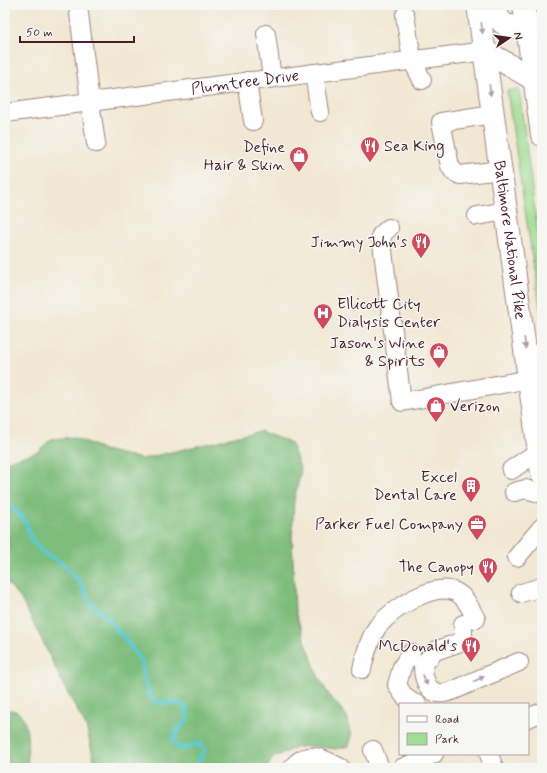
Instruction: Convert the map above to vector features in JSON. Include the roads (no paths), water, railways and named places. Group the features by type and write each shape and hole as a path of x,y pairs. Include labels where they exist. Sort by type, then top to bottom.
{"main road":[{"name":"Baltimore National Pike","path":"478,5 542,474"},
{"path":"495,5 501,22 508,26 516,28 526,15"},
{"path":"526,15 537,54 535,80 541,126"},
{"path":"485,51 535,80"}],"street":[{"path":"78,5 96,143"},
{"path":"405,15 412,60 422,80"},
{"path":"266,34 272,78"},
{"name":"Plumtree Drive","path":"5,113 485,51"},
{"path":"314,73 320,112"},
{"path":"247,81 253,121"},
{"path":"493,114 441,122 450,166 454,172 460,174 501,170"},
{"path":"477,216 506,211"},
{"path":"388,228 381,235 402,402 530,379"},
{"path":"511,470 539,451"},
{"path":"514,492 526,489 542,494"},
{"path":"516,557 542,527"},
{"path":"521,593 542,586"},
{"path":"362,669 365,653 378,627 395,609 430,591 448,590 457,593 465,599 470,622 462,641 435,651 422,665 422,676 428,687 432,691 443,694 458,689 519,662"},
{"path":"411,652 402,667 397,685 402,695 413,703"},
{"path":"529,718 542,712"},
{"path":"373,750 380,768"},
{"path":"402,768 432,755"},
{"path":"489,755 494,768"},
{"path":"292,768 298,761 308,756 318,756 341,768"}],"waterway":[{"path":"5,505 13,507 26,523 31,539 45,554 59,561 79,581 91,604 110,621 141,660 145,681 151,698 158,703 178,703 187,709 187,720 181,726 173,739 175,745 183,749 201,743 204,751 198,761 200,768"}],"place":[{"name":"Sea King","path":"370,163"},
{"name":"Define Hair & Skin","path":"299,173"},
{"name":"Jimmy John's","path":"421,259"},
{"name":"Ellicott City Dialysis Center","path":"323,330"},
{"name":"Jason's Wine & Spirits","path":"439,369"},
{"name":"Verizon","path":"436,423"},
{"name":"Excel Dental Care","path":"471,503"},
{"name":"Parker Fuel Company","path":"477,541"},
{"name":"The Canopy","path":"488,584"},
{"name":"McDonald's","path":"471,663"}]}
